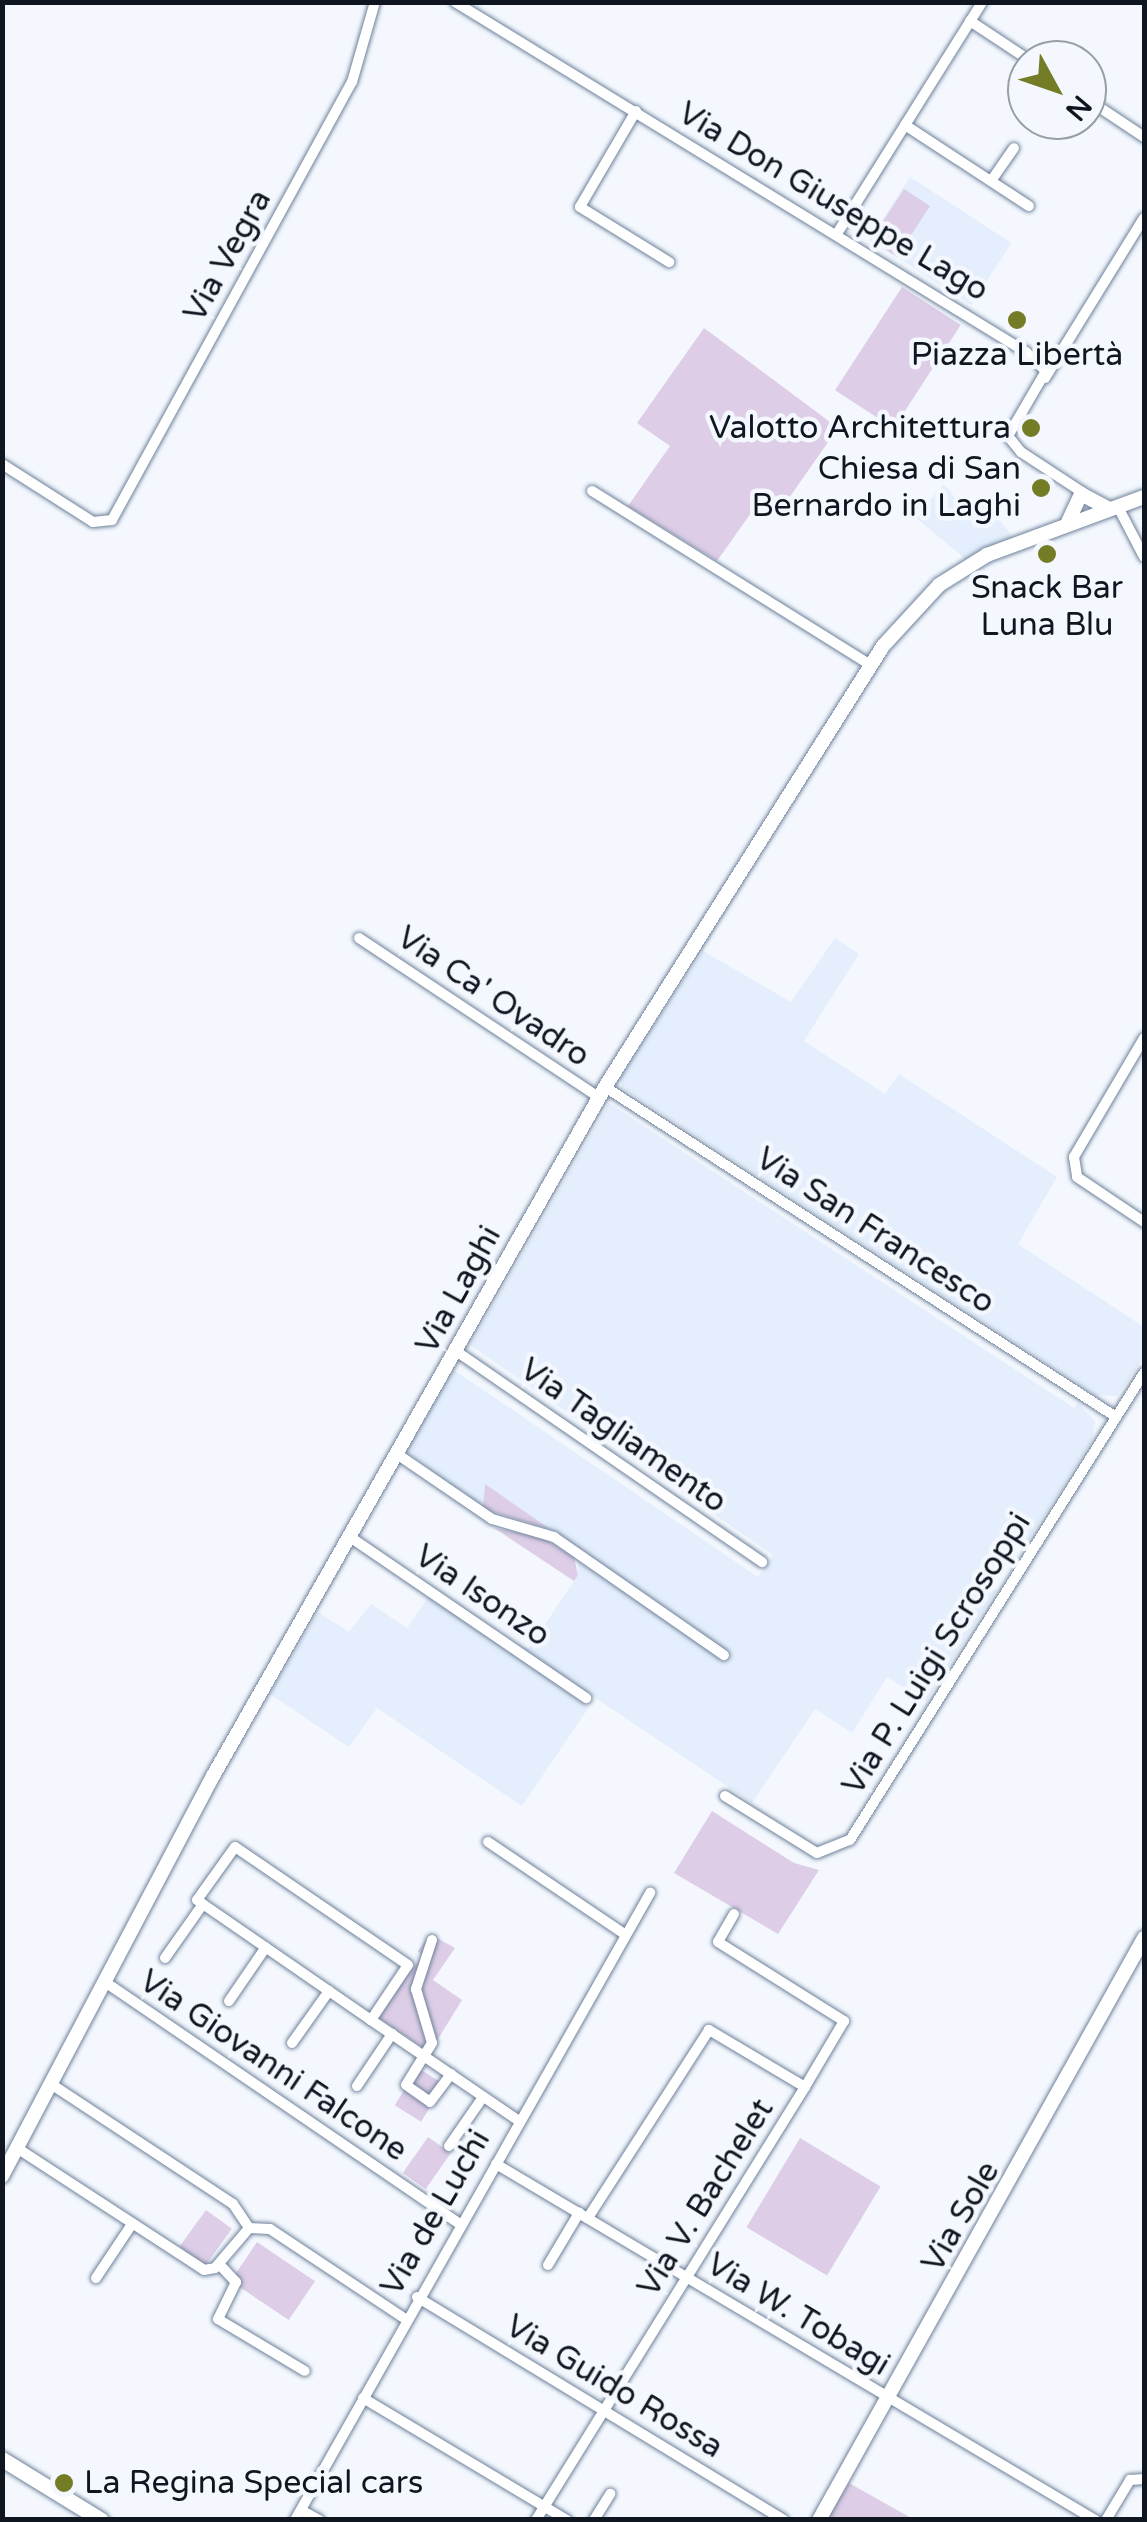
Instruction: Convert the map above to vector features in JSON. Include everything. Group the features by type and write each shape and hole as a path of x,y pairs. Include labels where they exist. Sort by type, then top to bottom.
{"main road":[{"path":"2,2459 101,2520"}],"street":[{"name":"Via Vegra","path":"2,464 106,524 352,82 375,2"},
{"name":"Via Don Giuseppe Lago","path":"455,2 838,232 1018,346 1046,371 1043,379"},
{"path":"838,232 982,2"},
{"path":"970,21 1007,45"},
{"path":"636,111 580,208 669,262"},
{"path":"1107,112 1144,137"},
{"path":"905,125 1028,206"},
{"path":"991,181 1014,148"},
{"path":"1080,505 1008,436 1144,218"},
{"path":"592,491 870,666"},
{"name":"Via Laghi","path":"2,2176 108,1984 127,1933 602,1092 870,666 939,585 1080,505 1114,508 1144,497"},
{"path":"1114,508 1144,557"},
{"name":"Via Ca' Ovadro","path":"359,938 602,1092"},
{"path":"1144,1038 1081,1137 1076,1173 1144,1222"},
{"name":"Via San Francesco","path":"602,1092 1116,1417"},
{"name":"Via Tagliamento","path":"456,1351 762,1562"},
{"name":"Via P. Luigi Scrosoppi","path":"725,1796 818,1853 850,1840 1144,1373"},
{"path":"397,1454 492,1519 554,1537 724,1655"},
{"name":"Via Isonzo","path":"350,1537 586,1698"},
{"path":"488,1842 626,1935"},
{"path":"371,2020 408,1965 236,1847 197,1900 328,1991 519,2121"},
{"name":"Via de Luchi","path":"298,2515 404,2318 650,1894"},
{"path":"165,1958 203,1904"},
{"path":"734,1914 718,1942 844,2021 805,2087"},
{"name":"Via Sole","path":"818,2520 1144,1938"},
{"path":"432,1940 416,1982 432,2044 406,2085 430,2102 451,2074"},
{"path":"229,2001 266,1948"},
{"name":"Via Giovanni Falcone","path":"108,1984 459,2223"},
{"path":"292,2042 328,1991"},
{"name":"Via V. Bachelet","path":"536,2520 805,2087 709,2030 583,2216"},
{"path":"357,2086 392,2034"},
{"path":"51,2084 232,2204 250,2228"},
{"path":"450,2146 483,2096"},
{"path":"17,2148 199,2268 219,2264 250,2228"},
{"name":"Via W. Tobagi","path":"496,2164 1095,2520"},
{"path":"548,2265 583,2216"},
{"path":"96,2278 132,2224"},
{"path":"250,2228 270,2229 404,2318"},
{"path":"219,2264 236,2282 218,2318 305,2372"},
{"name":"Via Guido Rossa","path":"417,2297 784,2520"},
{"path":"363,2398 566,2520"},
{"path":"1106,2520 1130,2480 1144,2478"},
{"path":"594,2520 610,2494"},
{"path":"298,2515 318,2520"}],"shaded area":[{"path":"910,177 1011,243 971,305 870,239"},
{"path":"904,189 930,206 897,257 871,240"},
{"path":"902,287 961,325 894,428 835,390"},
{"path":"704,328 838,428 775,518 756,506 717,561 628,506 670,446 637,423"},
{"path":"944,484 961,505 983,500 1013,537 969,562 915,517"},
{"path":"835,938 859,954 804,1041 885,1094 899,1074 1057,1177 1018,1244 1144,1327 1144,1357 1117,1396 1096,1395 622,1088 620,1078 703,951 791,1002"},
{"path":"609,1103 1074,1408 1078,1403 1095,1421 1092,1440 1023,1549 1016,1545 991,1585 997,1590 926,1701 887,1677 852,1733 815,1709 752,1803 520,1647 529,1648 578,1575 578,1562 726,1650 486,1485 483,1509 406,1451 454,1370 758,1577 773,1555 470,1345"},
{"path":"485,1484 550,1529 483,1509"},
{"path":"494,1528 541,1537 574,1557 578,1575 574,1581"},
{"path":"429,1596 589,1707 522,1806 377,1708 349,1747 270,1694 318,1612 349,1632 371,1604 407,1628"},
{"path":"712,1811 794,1863 819,1870 778,1934 674,1873"},
{"path":"430,1934 455,1948 433,1980 462,2000 430,2052 374,2015 423,1956 418,1951"},
{"path":"418,2068 444,2084 421,2122 395,2105"},
{"path":"428,2137 451,2153 426,2189 403,2173"},
{"path":"800,2138 881,2186 827,2276 746,2227"},
{"path":"206,2210 232,2229 205,2265 180,2246"},
{"path":"257,2242 315,2281 289,2320 231,2281"},
{"path":"849,2483 913,2519 828,2519"}],"place":[{"name":"Piazza Libertà","path":"1017,320"},
{"name":"Valotto Architettura","path":"1031,428"},
{"name":"Chiesa di San Bernardo in Laghi","path":"1041,488"},
{"name":"Snack Bar Luna Blu","path":"1047,554"},
{"name":"La Regina Special cars","path":"64,2483"}]}
